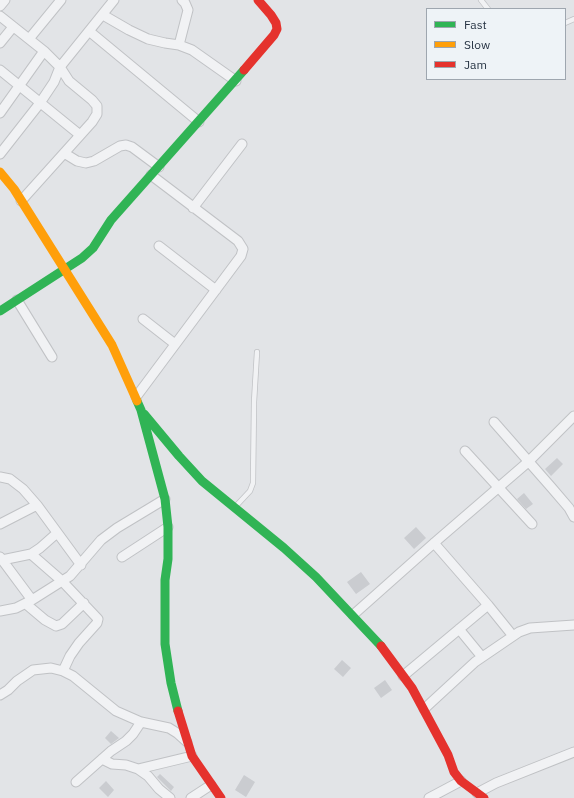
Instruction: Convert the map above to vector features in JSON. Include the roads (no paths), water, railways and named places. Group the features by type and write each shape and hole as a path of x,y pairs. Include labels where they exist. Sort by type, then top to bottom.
{"street":[{"path":"0,6 5,0"},
{"path":"28,39 61,0"},
{"path":"0,154 40,103 54,82 60,67 114,0"},
{"path":"179,45 188,10 182,0"},
{"path":"0,311 82,258 93,248 111,220 200,122 274,35 277,29 276,23 258,0"},
{"path":"103,15 148,39 179,45 192,50 236,80"},
{"path":"0,16 44,51 60,67 69,81 97,106 97,114 92,122 21,201"},
{"path":"0,43 13,27"},
{"path":"89,30 200,122"},
{"path":"0,114 44,51"},
{"path":"0,70 80,135"},
{"path":"193,208 242,144"},
{"path":"64,153 77,161 86,163 94,161 120,146 126,145 132,147 159,167"},
{"path":"0,172 21,201 112,345 141,410 164,499 168,527 168,559 165,580 165,644 171,683 192,756 221,798"},
{"path":"136,397 241,256 243,249 238,241 151,175"},
{"path":"159,246 216,290"},
{"path":"17,300 52,357"},
{"path":"143,319 175,344"},
{"path":"141,410 202,481 290,552 353,615 388,654 412,688 448,755 454,772 461,781 480,796 496,783 574,752"},
{"path":"353,615 528,462 574,416"},
{"path":"494,422 569,508 574,517"},
{"path":"465,451 532,524"},
{"path":"0,477 10,479 23,489 37,505 81,565"},
{"path":"0,611 16,608 29,602 70,576 101,540 117,528 164,499"},
{"path":"0,524 37,505"},
{"path":"122,557 168,527"},
{"path":"58,533 31,554 1,559 29,602 45,620 56,626 62,624 84,603"},
{"path":"434,543 513,636"},
{"path":"31,554 62,580 98,620 79,642 63,671"},
{"path":"403,676 488,605"},
{"path":"424,709 482,657 519,632 530,628 574,625"},
{"path":"458,629 482,657"},
{"path":"0,696 17,681 34,670 51,668 63,671 73,676 116,711 141,722 169,728 187,742"},
{"path":"76,782 116,746 133,734 141,722"},
{"path":"138,769 192,756"},
{"path":"102,759 112,764 126,765 138,769 148,776 159,789 170,798"},
{"path":"428,798 461,781"},
{"path":"191,798 211,785"}],"lane":[{"path":"481,0 487,8"},
{"path":"235,508 250,491 253,483 254,402 257,352"}]}
